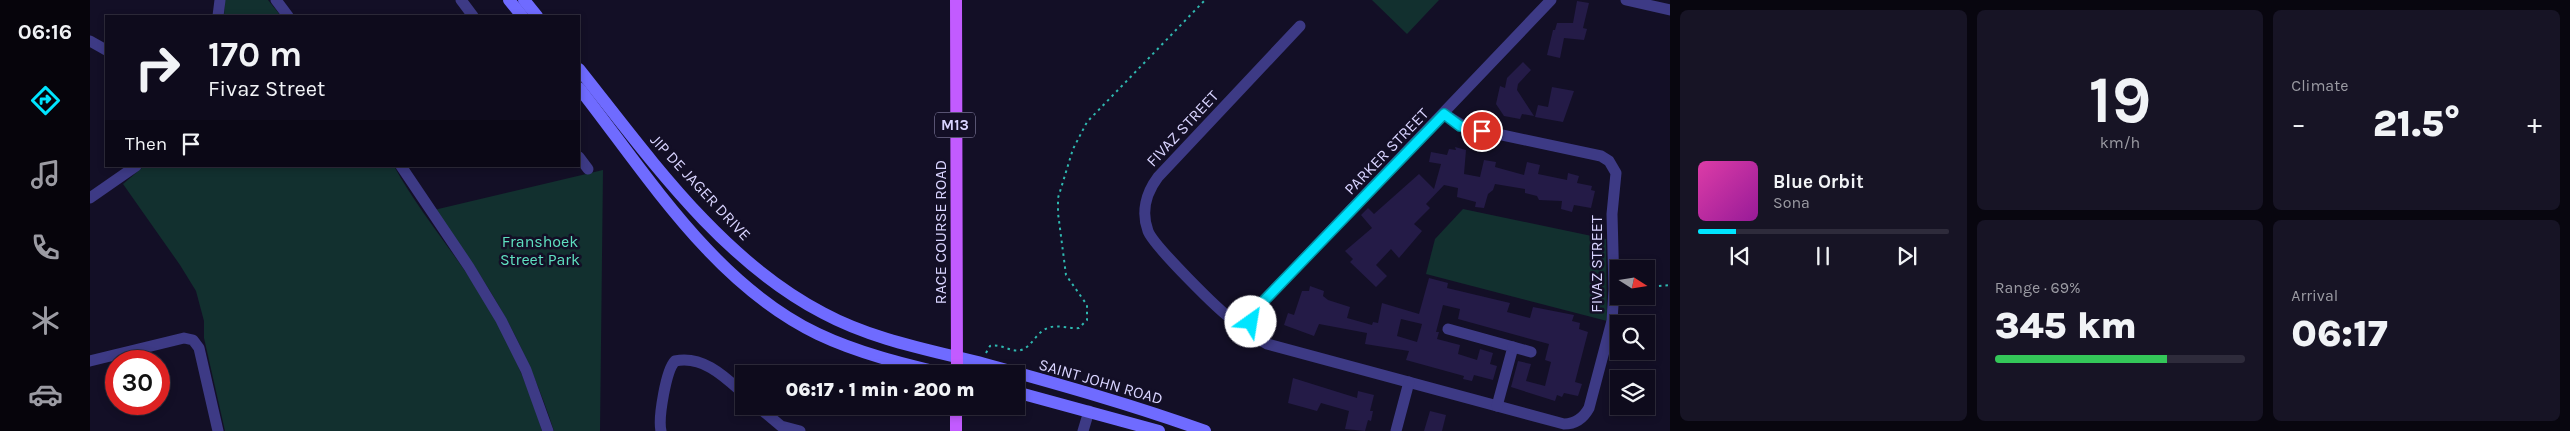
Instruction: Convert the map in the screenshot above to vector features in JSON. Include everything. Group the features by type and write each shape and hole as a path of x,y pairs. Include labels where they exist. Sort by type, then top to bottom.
{"main road":[{"path":"510,0 521,15"},
{"path":"524,0 536,15"},
{"name":"RACE COURSE ROAD","path":"956,0 954,124 957,365"},
{"name":"JIP DE JAGER DRIVE","path":"580,70 656,165 706,222 752,265 790,293 846,325 895,342 957,357"},
{"name":"JIP DE JAGER DRIVE","path":"580,89 697,239 723,267 750,289 818,334 870,353 913,365"},
{"name":"SAINT JOHN ROAD","path":"957,357 1084,393 1205,431"},
{"name":"SAINT JOHN ROAD","path":"1025,394 1159,431"},
{"path":"956,415 956,431"}],"street":[{"path":"218,15 220,0"},
{"path":"276,0 287,15"},
{"path":"461,0 472,15"},
{"name":"PARKER STREET","path":"1251,327 1252,317 1257,308 1551,0"},
{"path":"1626,0 1670,10"},
{"name":"FIVAZ STREET","path":"1300,26 1158,177 1149,191 1145,207 1148,231 1156,245 1232,319 1251,327 1256,338 1266,344 1564,424 1574,423 1586,414 1612,321 1614,289 1612,214 1616,173 1610,161 1601,156 1464,127 1444,114"},
{"path":"90,42 105,50"},
{"path":"580,158 588,169"},
{"path":"90,198 135,167"},
{"path":"401,167 469,267 502,320 526,370 548,431"},
{"path":"1448,329 1531,352"},
{"path":"90,361 184,338 196,343 218,431"},
{"path":"1497,406 1513,347"},
{"path":"661,431 660,421 669,372 676,362 681,360 712,367 735,386"},
{"path":"1396,431 1409,382"},
{"path":"1083,431 1089,411"},
{"path":"768,415 781,426 800,431"}],"path":[{"path":"986,353 990,346 995,345 1017,350 1023,349 1045,329 1056,326 1079,328 1087,320 1087,305 1066,275 1058,213 1058,198 1073,149 1087,122 1205,0"},
{"path":"1655,286 1670,285"}],"green space":[{"path":"225,0 268,0 280,15 224,15"},
{"path":"1372,0 1439,0 1407,34"},
{"path":"143,167 395,167 413,198 467,273 497,323 522,376 542,431 225,431 204,338 204,321 196,291 123,184"},
{"name":"Franshoek Street Park","path":"603,170 600,431 554,431 531,370 504,315 472,263 434,210"},
{"path":"1463,209 1606,239 1607,321 1426,274 1435,239"}],"building":[{"path":"1577,1 1589,3 1583,28 1587,29 1584,40 1564,38 1560,58 1547,55 1553,30 1555,30 1557,23 1573,23"},
{"path":"1523,62 1531,70 1518,84 1517,90 1534,116 1522,114 1520,119 1504,116 1496,104 1500,86 1505,88 1507,78"},
{"path":"1552,87 1574,91 1563,122 1535,117 1538,105 1548,107"},
{"path":"1455,147 1466,150 1464,174 1480,177 1484,160 1496,162 1495,167 1524,175 1527,162 1540,165 1538,174 1567,180 1568,173 1579,176 1577,183 1592,186 1591,190 1595,191 1591,208 1574,205 1572,212 1561,209 1562,201 1539,200 1537,196 1525,193 1525,189 1495,184 1493,190 1488,194 1484,208 1475,207 1476,202 1457,197 1458,188 1444,185 1426,204 1430,208 1414,224 1422,231 1399,258 1391,249 1376,265 1387,276 1376,287 1350,262 1353,259 1345,251 1372,228 1361,215 1368,208 1374,214 1419,174 1434,189 1441,164 1429,162 1431,152 1447,155 1449,149 1456,150"},
{"path":"1429,278 1448,283 1447,288 1510,303 1507,312 1530,318 1533,307 1574,315 1572,321 1580,323 1579,329 1588,332 1575,382 1582,384 1578,396 1564,393 1562,397 1557,395 1555,401 1511,387 1518,361 1531,364 1526,381 1545,386 1551,362 1545,360 1549,344 1458,319 1460,309 1443,305 1436,332 1439,332 1437,339 1460,345 1458,354 1477,360 1480,349 1493,353 1490,364 1497,366 1493,380 1474,375 1472,381 1463,379 1464,376 1406,360 1409,351 1365,344 1367,333 1319,324 1314,336 1284,325 1288,313 1294,315 1302,291 1309,291 1310,286 1324,291 1323,296 1328,300 1350,307 1347,318 1372,325 1373,322 1378,323 1382,303 1419,314","holes":["1401,319 1422,324 1417,342 1397,336"]},
{"path":"1293,378 1357,398 1358,391 1374,395 1370,411 1373,411 1371,421 1368,420 1365,431 1345,429 1349,411 1321,403 1317,411 1288,403"},
{"path":"1430,411 1446,415 1442,431 1424,431"}],"route":[{"path":"1251,322 1257,308 1444,114 1460,126 1482,131"}]}
